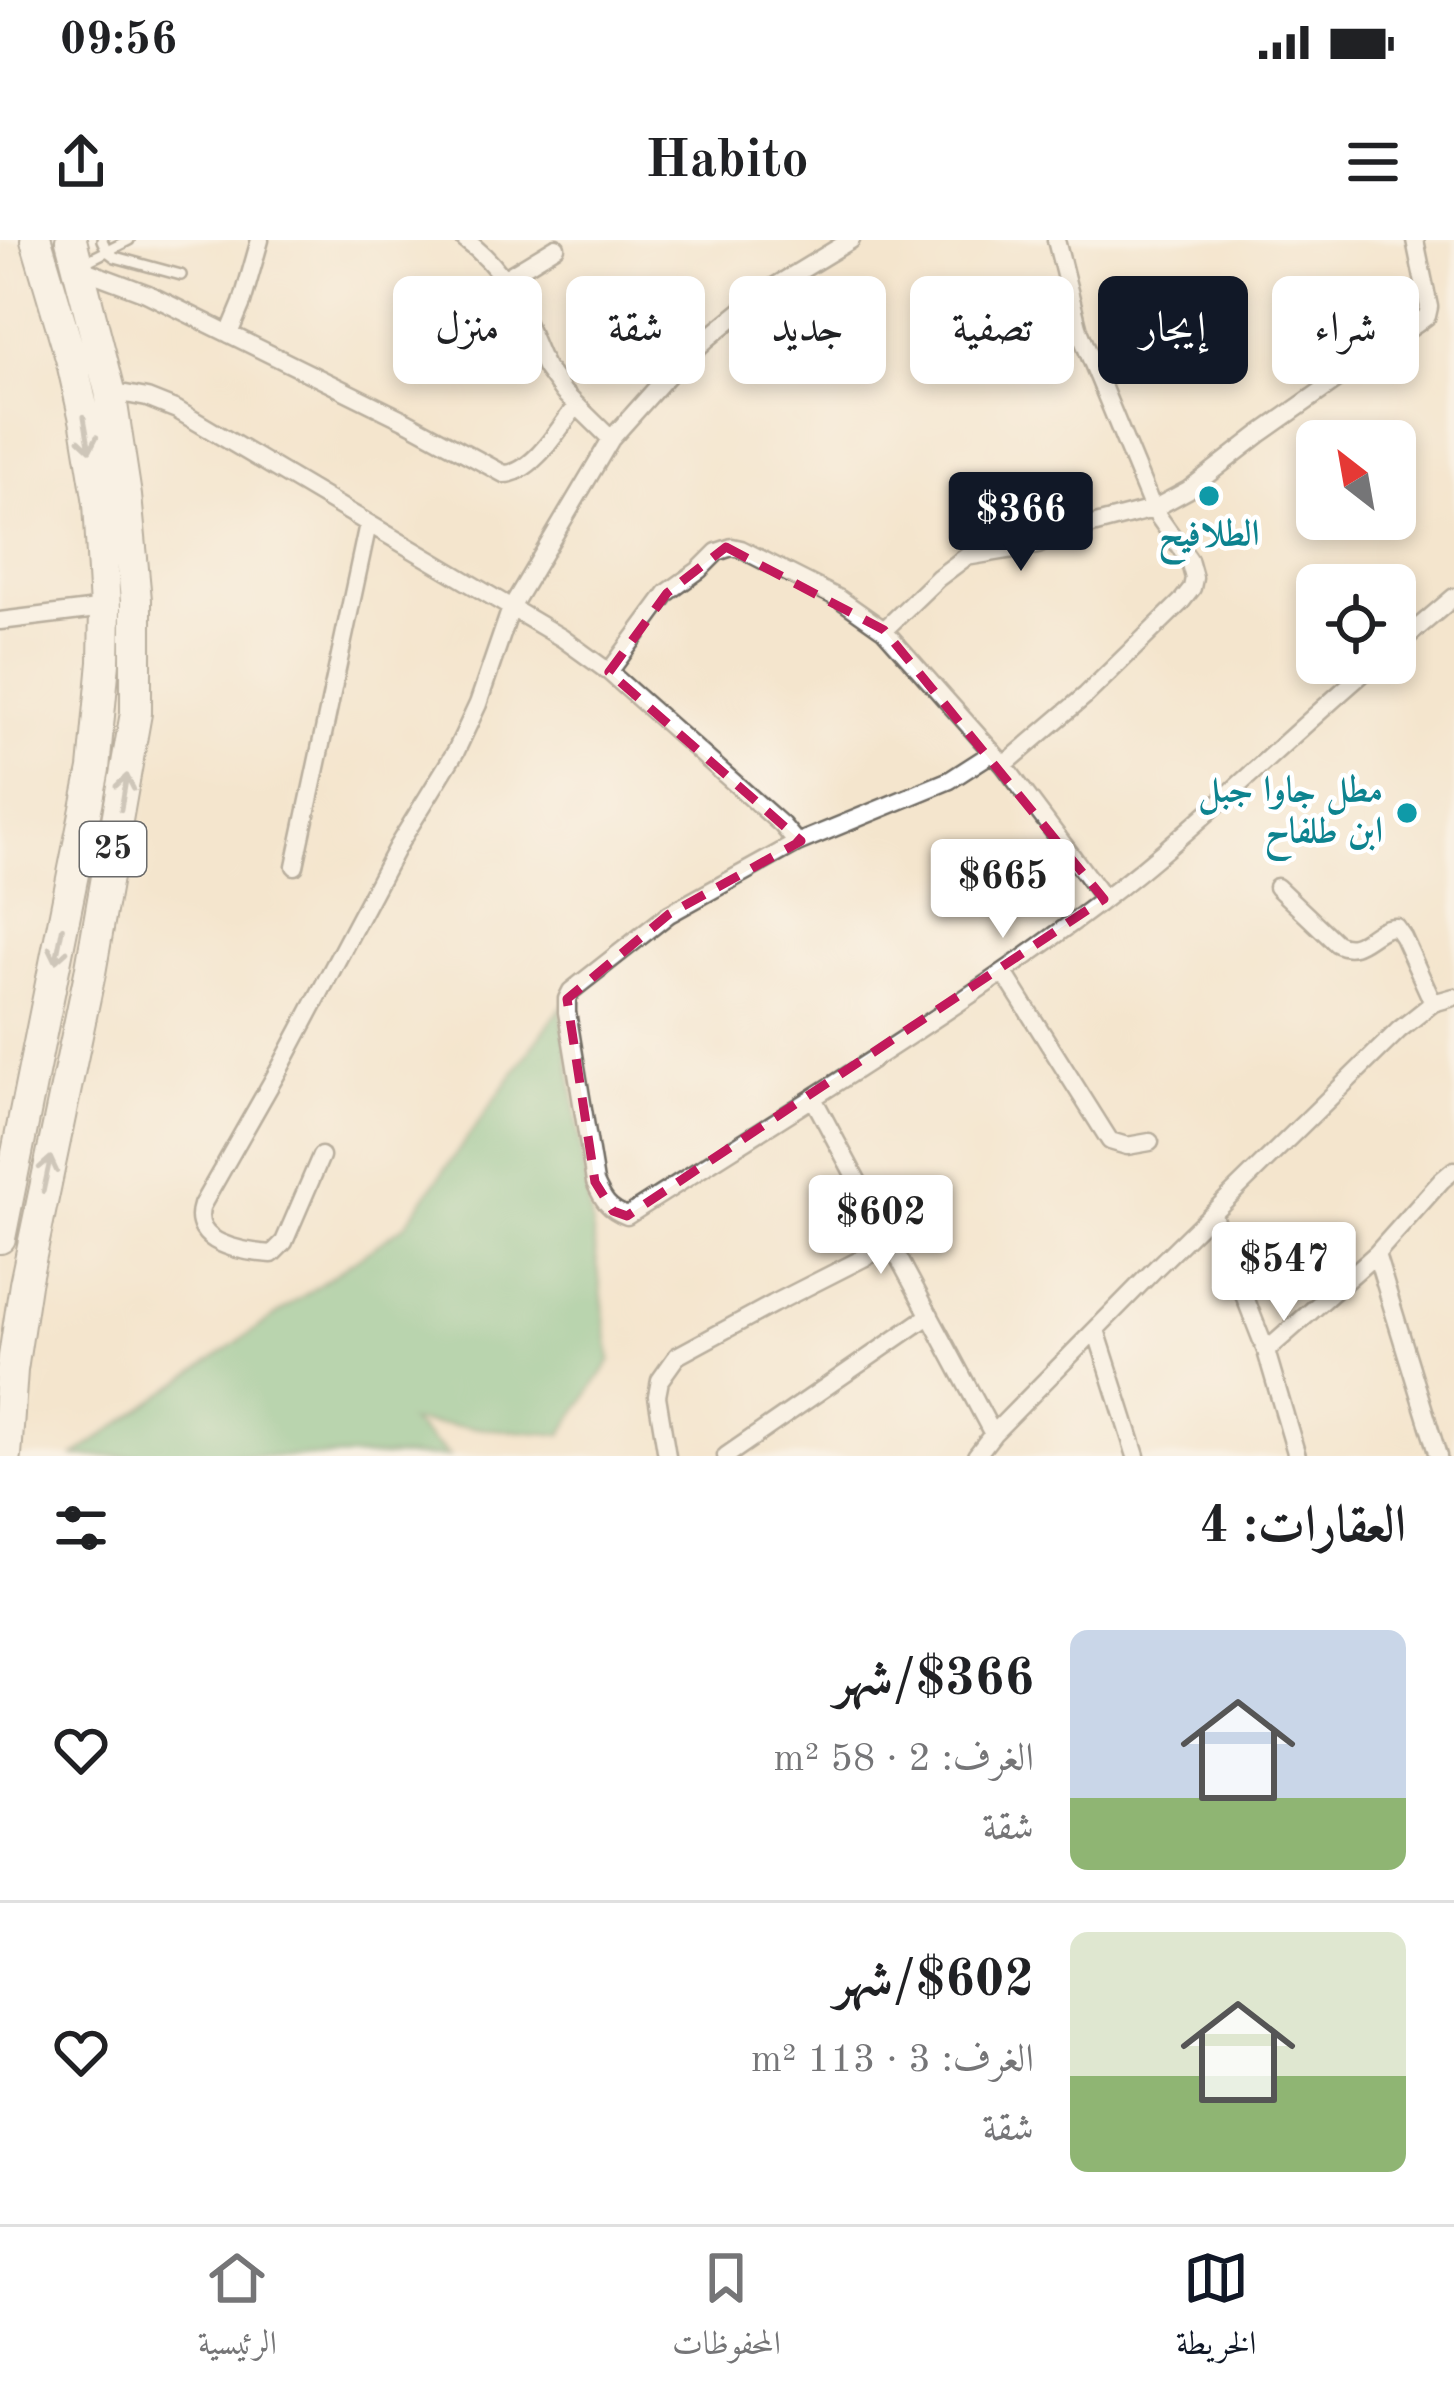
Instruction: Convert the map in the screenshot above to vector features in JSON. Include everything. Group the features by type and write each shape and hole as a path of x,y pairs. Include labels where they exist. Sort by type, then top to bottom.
{"highway":[{"name":"25","path":"0,1238 94,769 104,662 99,503 71,358 36,240"},
{"name":"25","path":"5,1456 25,1284 90,973 136,713 136,600 126,496 110,391 76,258"}],"street":[{"path":"229,334 260,240"},
{"path":"465,240 503,276"},
{"path":"321,1156 284,1242 272,1254 228,1247 202,1229 197,1218 202,1205 397,847 456,751 478,704 511,608 610,440 708,338 763,294 851,240"},
{"path":"1056,240 1079,330 1153,509 1189,560 1192,588 1086,694 998,759 797,843 669,914 571,991 567,1012 595,1182 604,1202 627,1216 1004,973 1203,818 1353,684"},
{"path":"884,630 966,557 1038,545 1069,531 1153,509 1188,490 1427,316 1430,307 1415,240"},
{"path":"508,276 556,247"},
{"path":"76,258 504,474 515,474 530,464 576,406"},
{"path":"1074,332 1079,330"},
{"path":"542,361 610,440"},
{"path":"110,391 177,410 562,638 609,672 797,843"},
{"path":"295,866 368,524"},
{"path":"609,672 667,593 726,548 741,550 840,598 884,630 998,759 1104,899"},
{"path":"1416,629 1454,597"},
{"path":"0,621 105,608"},
{"path":"1277,887 1345,949 1358,946 1385,926 1396,926 1433,1003"},
{"path":"1004,973 1110,1141 1127,1146 1150,1142"},
{"path":"976,1456 1212,1213 1399,1030 1433,1003 1454,997"},
{"path":"813,1097 993,1434"},
{"path":"1266,1351 1376,1254 1454,1170"},
{"path":"1212,1213 1266,1351 1298,1456"},
{"path":"667,1456 657,1396 660,1380 677,1356 893,1244"},
{"path":"1376,1254 1438,1456"},
{"path":"726,1456 930,1316"},
{"path":"1096,1330 1136,1456"}],"lane":[{"path":"76,258 124,241"},
{"path":"104,245 121,259 181,275"}],"highlighted area":[{"path":"726,547 884,630 1104,899 627,1216 613,1211 595,1182 567,999 669,914 801,841 609,672 667,593"}],"green space":[{"path":"561,1007 611,1360 561,1435 410,1422 449,1456 74,1456 405,1225"}],"place":[{"name":"الطلافيح","path":"1209,496"},
{"name":"مطل جاوا جبل ابن طلفاح","path":"1407,813"}]}
